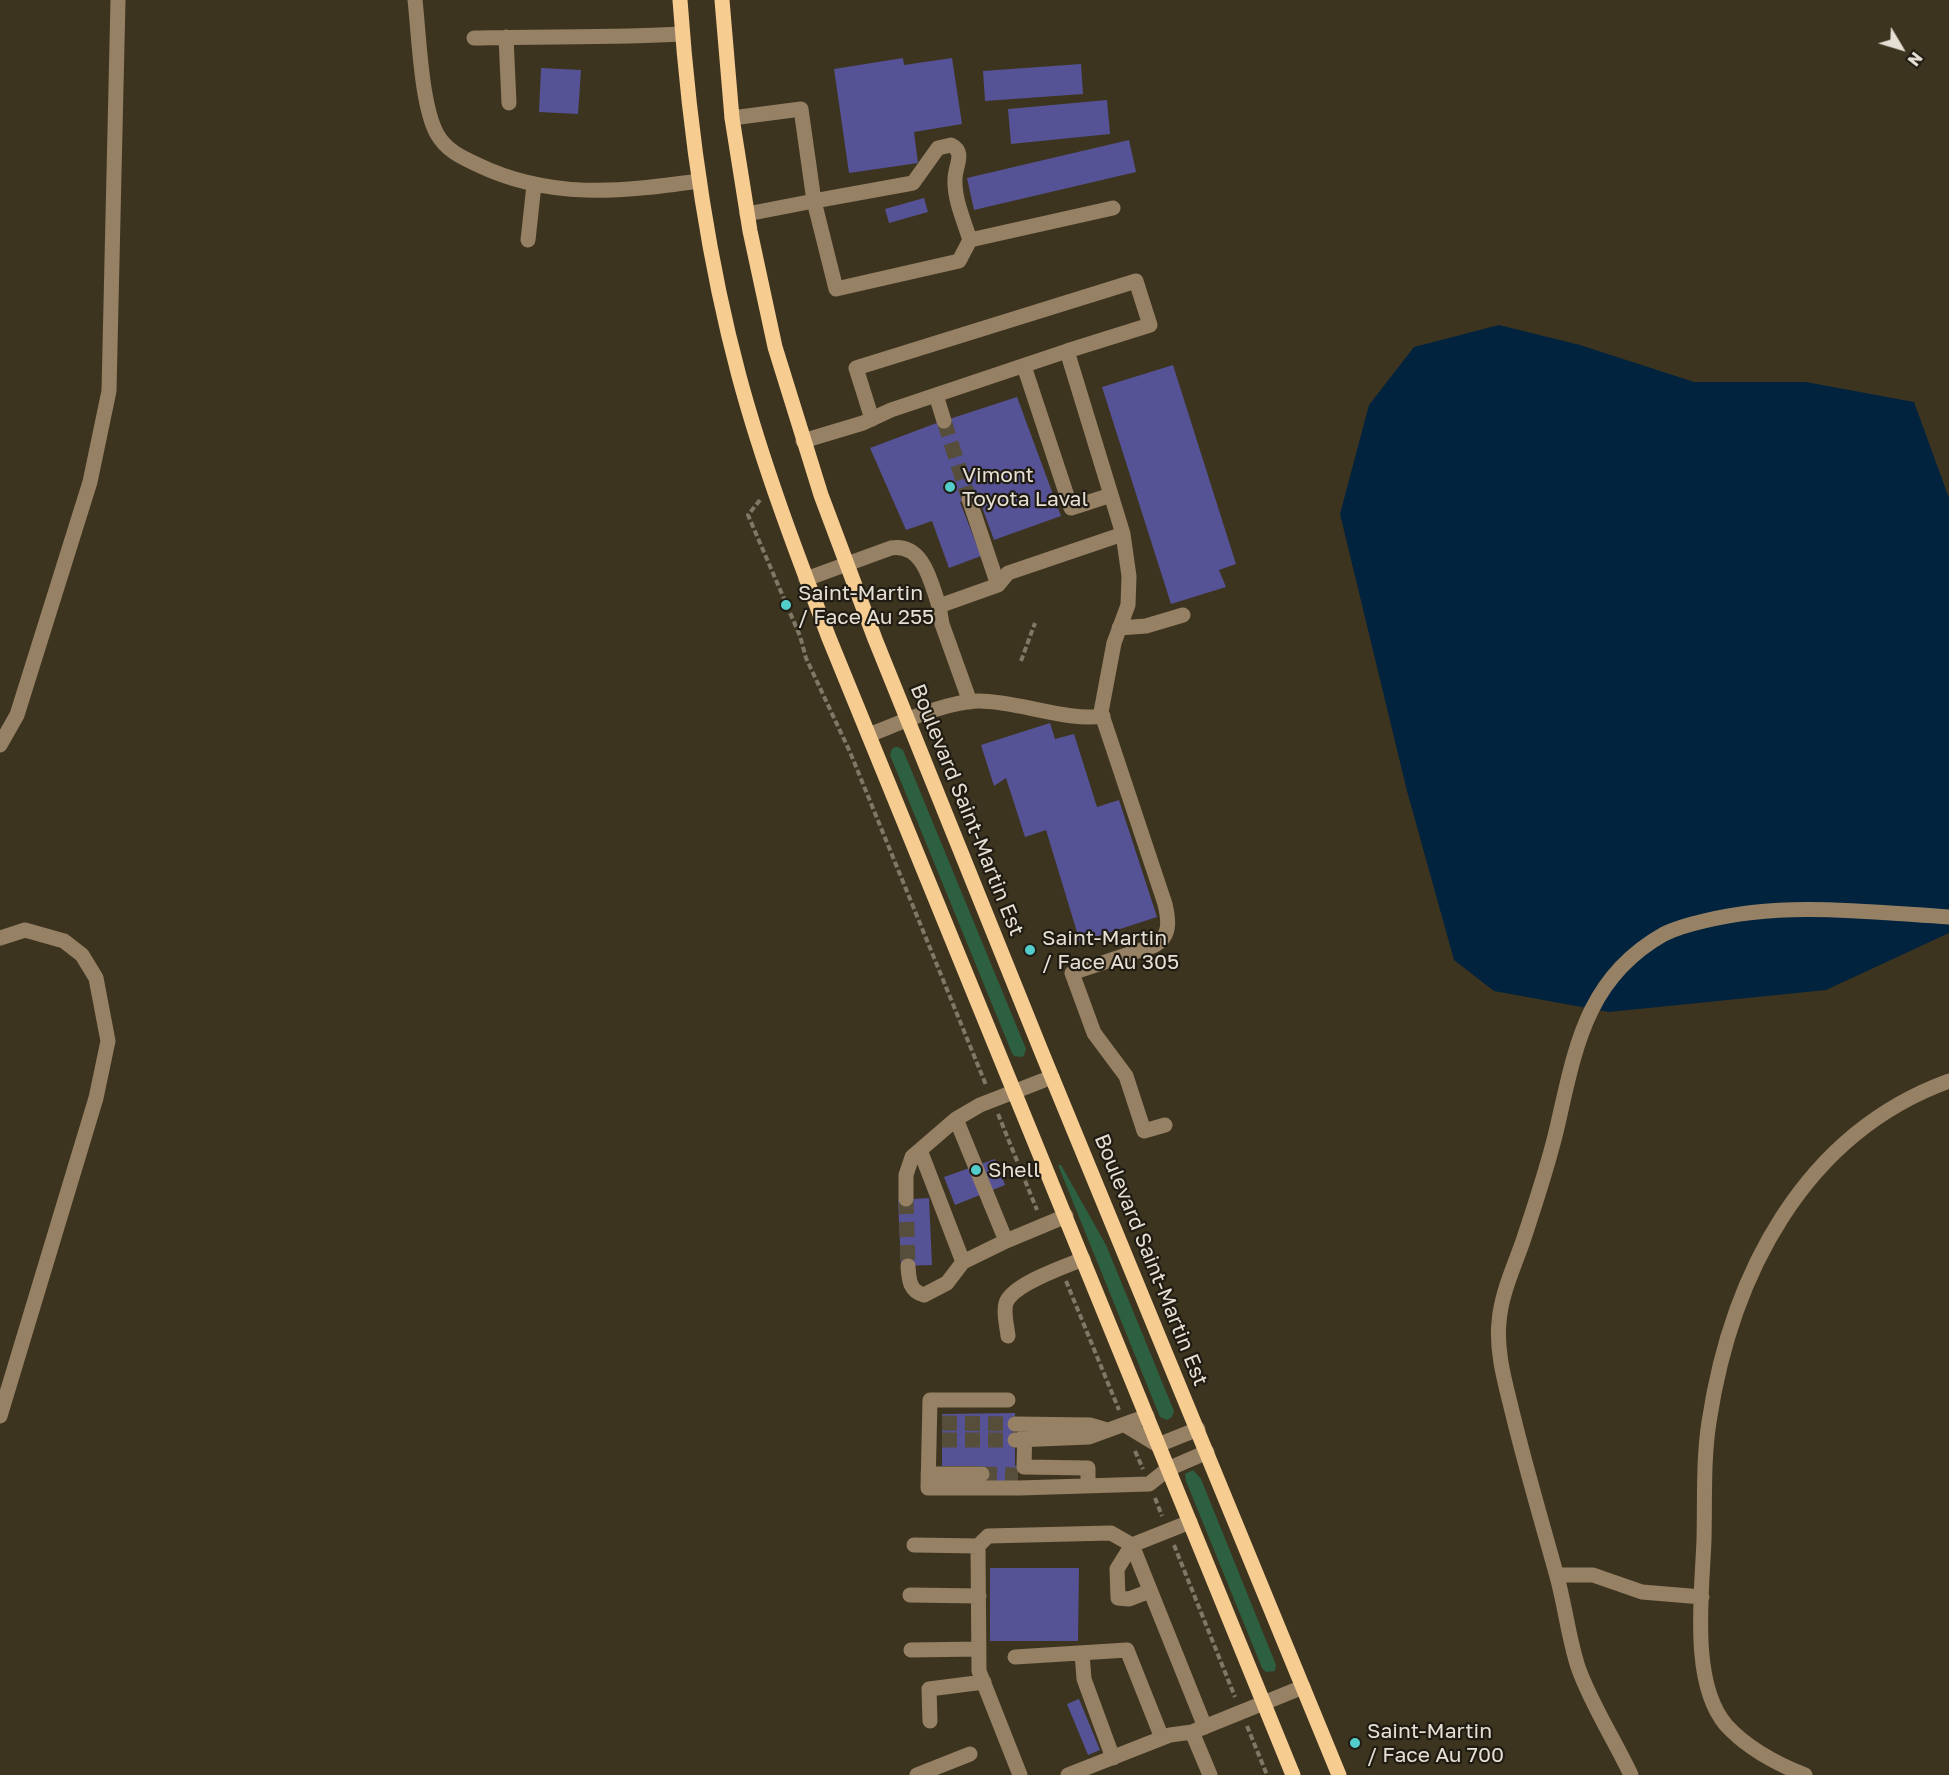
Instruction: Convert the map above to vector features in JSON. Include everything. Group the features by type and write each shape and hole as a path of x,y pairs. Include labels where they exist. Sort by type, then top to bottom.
{"main road":[{"path":"680,0 699,181 718,286 740,377 778,504 869,735 1293,1775"},
{"name":"Boulevard Saint-Martin Est","path":"722,0 732,118 747,214 775,347 803,441 846,564 908,720 1339,1775"}],"lane":[{"path":"0,745 17,715 90,482 109,391 118,0"},
{"path":"416,0 425,91 437,134 446,146 458,155 497,174 568,190 650,188 699,181"},
{"path":"474,38 557,36 598,38 682,34"},
{"path":"506,37 509,103"},
{"path":"732,118 801,109 814,201 836,289 959,261 970,240 955,188 955,173 960,155 957,148 951,145 938,148 913,183 814,201 747,214"},
{"path":"528,240 534,184"},
{"path":"970,240 1113,208"},
{"path":"803,441 872,419 891,410 1067,351 1150,325 1136,281 856,368 872,419"},
{"path":"1067,351 1124,534 1130,594 1114,643 1102,701 1103,716 1165,904 1169,924 1163,938 1153,946 1072,973 1094,1033 1126,1076 1144,1131 1165,1125"},
{"path":"1024,366 1071,508 1111,495"},
{"path":"936,395 944,421"},
{"path":"969,499 998,585"},
{"path":"939,606 998,585 1008,573 1124,534"},
{"path":"806,579 891,548 902,547 917,556 924,566 939,606 942,624 970,702"},
{"path":"1119,628 1146,626 1183,615"},
{"path":"869,735 952,705 981,701 1013,704 1087,718 1103,716"},
{"path":"1631,1775 1579,1669 1570,1639 1557,1575 1526,1468 1500,1355 1499,1322 1505,1291 1545,1178 1571,1067 1584,1023 1597,996 1616,971 1639,950 1666,933 1692,924 1734,913 1785,909 1949,917"},
{"path":"0,938 25,930 64,941 82,955 96,978 108,1041 96,1098 0,1416"},
{"path":"906,1199 906,1174 909,1161 956,1119 980,1106 1052,1077"},
{"path":"1805,1775 1762,1755 1739,1738 1725,1723 1713,1704 1706,1686 1703,1669 1702,1598 1709,1424 1727,1342 1740,1302 1756,1262 1785,1210 1803,1185 1847,1140 1901,1104 1930,1088 1949,1081"},
{"path":"956,1119 1006,1241"},
{"path":"920,1150 963,1262"},
{"path":"908,1266 912,1287 924,1295 947,1283 963,1262 1066,1216"},
{"path":"1008,1336 1005,1308 1008,1299 1034,1280 1083,1259"},
{"path":"1008,1400 930,1400 936,1422 936,1440 928,1474 928,1488 1149,1484 1168,1469 1207,1452"},
{"path":"1088,1486 1088,1468 1024,1467 1020,1432 1090,1425 1107,1430 1122,1418 1147,1416"},
{"path":"1122,1418 1158,1445 1198,1429"},
{"path":"928,1474 982,1474"},
{"path":"1018,1475 1070,1486"},
{"path":"1150,1591 1129,1599 1118,1598 1117,1569 1132,1545 1190,1522"},
{"path":"914,1545 978,1546 988,1536 1111,1533 1132,1545 1198,1730 1210,1775"},
{"path":"978,1546 980,1671 1020,1775"},
{"path":"1557,1575 1593,1575 1642,1592 1702,1598"},
{"path":"910,1595 979,1596"},
{"path":"911,1650 979,1649"},
{"path":"1015,1657 1127,1650 1162,1738"},
{"path":"1082,1653 1084,1679 1113,1758"},
{"path":"930,1721 929,1689 984,1682"},
{"path":"1068,1775 1170,1735 1198,1730 1303,1687"},
{"path":"917,1775 970,1754"}],"path":[{"path":"748,515 800,636 806,658 850,752 986,1083"},
{"path":"1021,661 1035,623"},
{"path":"1000,1119 1037,1209"},
{"path":"1066,1279 1122,1418"},
{"path":"1131,1441 1144,1472"},
{"path":"1156,1502 1162,1518"},
{"path":"1172,1542 1234,1694"},
{"path":"1249,1731 1267,1775"}],"green space":[{"path":"895,747 903,750 1026,1049 1024,1056 1014,1056 1012,1053 890,755"},
{"path":"1058,1165 1061,1165 1106,1245 1174,1411 1172,1417 1167,1420 1160,1417"},
{"path":"1193,1470 1201,1479 1276,1665 1275,1671 1266,1672 1262,1668 1186,1481 1185,1474"}],"water":[{"path":"1499,325 1580,345 1694,382 1806,382 1914,402 1949,498 1949,933 1826,990 1609,1012 1494,991 1454,960 1407,791 1340,514 1369,405 1414,347"}],"building":[{"path":"903,58 904,65 952,58 962,124 914,132 918,163 849,173 834,69"},
{"path":"1081,64 1083,94 985,101 983,71"},
{"path":"541,68 581,70 578,114 539,112"},
{"path":"1107,100 1110,134 1011,144 1008,109"},
{"path":"1129,140 1136,172 974,210 967,178"},
{"path":"924,198 928,212 889,223 885,209"},
{"path":"1173,365 1236,564 1219,570 1226,587 1171,604 1102,387"},
{"name":"Vimont Toyota Laval","path":"1017,397 1061,516 994,540 978,496 960,502 981,556 949,568 932,521 906,530 870,448"},
{"path":"1050,723 1055,739 1074,734 1097,807 1119,800 1157,917 1080,942 1046,830 1025,837 1006,778 994,786 981,745"},
{"path":"995,1159 1005,1185 955,1205 944,1177"},
{"path":"929,1198 932,1265 901,1266 898,1200"},
{"path":"1015,1413 1015,1466 1018,1466 1018,1482 982,1482 982,1466 942,1466 942,1414"},
{"path":"990,1568 1079,1568 1078,1641 990,1641"},
{"path":"1079,1699 1100,1750 1088,1755 1067,1704"}],"tunnel":[{"path":"944,421 969,499"},
{"path":"906,1199 908,1266"},
{"path":"942,1423 1015,1424"},
{"path":"942,1440 1015,1440"},
{"path":"982,1474 1018,1475"}],"place":[{"name":"Vimont Toyota Laval","path":"950,487"},
{"name":"Saint-Martin / Face Au 255","path":"786,605"},
{"name":"Saint-Martin / Face Au 305","path":"1030,950"},
{"name":"Shell","path":"976,1170"},
{"name":"Saint-Martin / Face Au 700","path":"1355,1743"}]}
